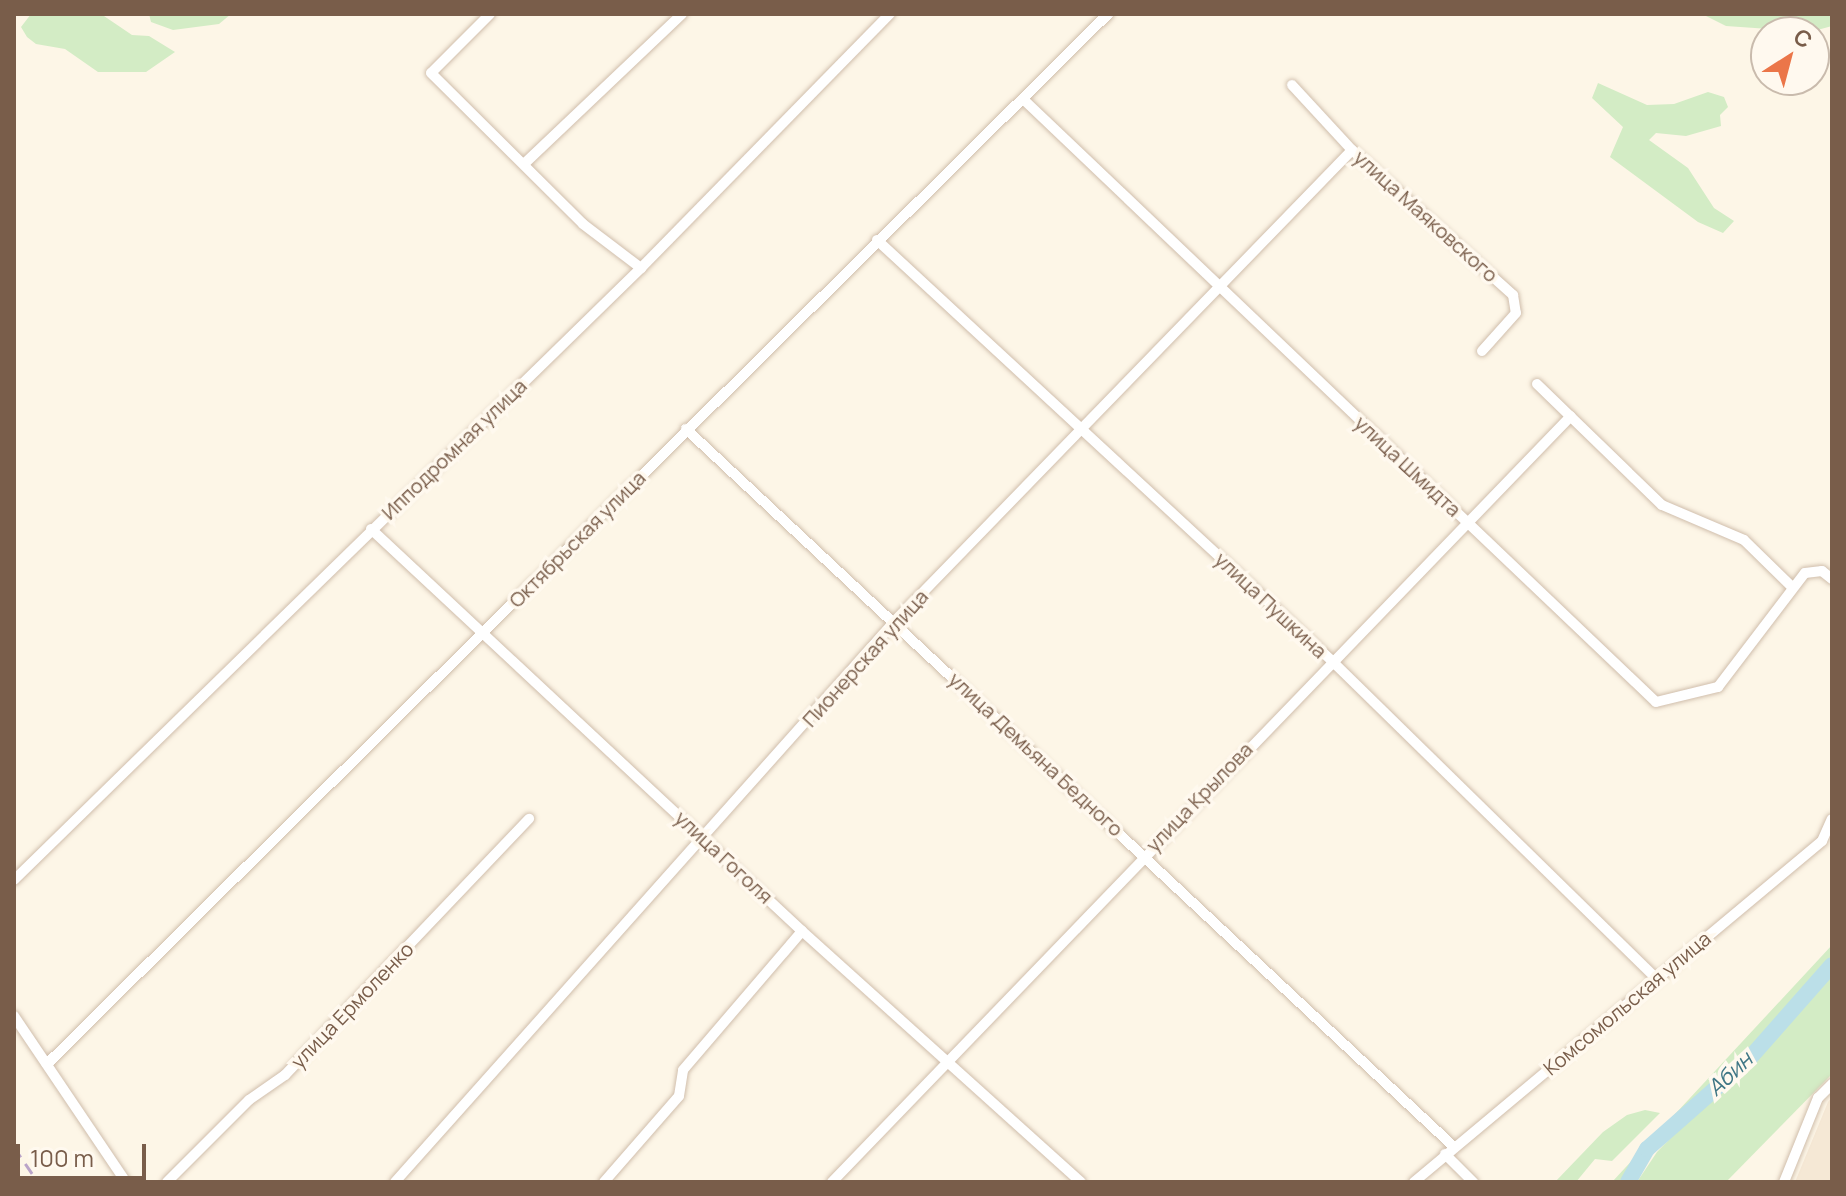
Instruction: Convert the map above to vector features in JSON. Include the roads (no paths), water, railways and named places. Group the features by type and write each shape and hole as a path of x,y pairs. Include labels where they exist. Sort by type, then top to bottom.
{"street":[{"path":"490,14 431,73 583,224 641,268"},
{"path":"524,164 682,14"},
{"name":"Ипподромная улица","path":"14,880 641,268 890,14"},
{"name":"Октябрьская улица","path":"47,1064 1108,14"},
{"name":"улица Маяковского","path":"1292,85 1352,150 1513,295 1516,313 1482,351"},
{"name":"улица Шмидта","path":"1023,99 1220,290 1656,702 1718,687 1791,586"},
{"name":"Пионерская улица","path":"395,1182 895,621 1081,428 1220,290 1352,150"},
{"name":"улица Пушкина","path":"877,240 1331,660 1657,979"},
{"path":"1537,384 1662,505 1744,540 1791,586 1805,573 1822,571 1832,579"},
{"name":"улица Крылова","path":"832,1182 1331,660 1470,525 1571,416"},
{"name":"улица Демьяна Бедного","path":"686,429 1143,856 1449,1150 1473,1182"},
{"name":"улица Гоголя","path":"371,529 485,632 802,931 1081,1182"},
{"name":"улица Ермоленко","path":"167,1182 249,1100 285,1075 529,819"},
{"name":"Комсомольская улица","path":"1414,1182 1822,841 1832,819"},
{"path":"604,1182 679,1096 683,1070 802,931"},
{"path":"14,1016 126,1182"},
{"path":"1784,1182 1818,1098 1832,1084"}],"waterway":[{"name":"Абин","path":"1628,1182 1647,1149 1749,1059 1832,965"}],"railway":[{"path":"14,1147 38,1182"}]}
